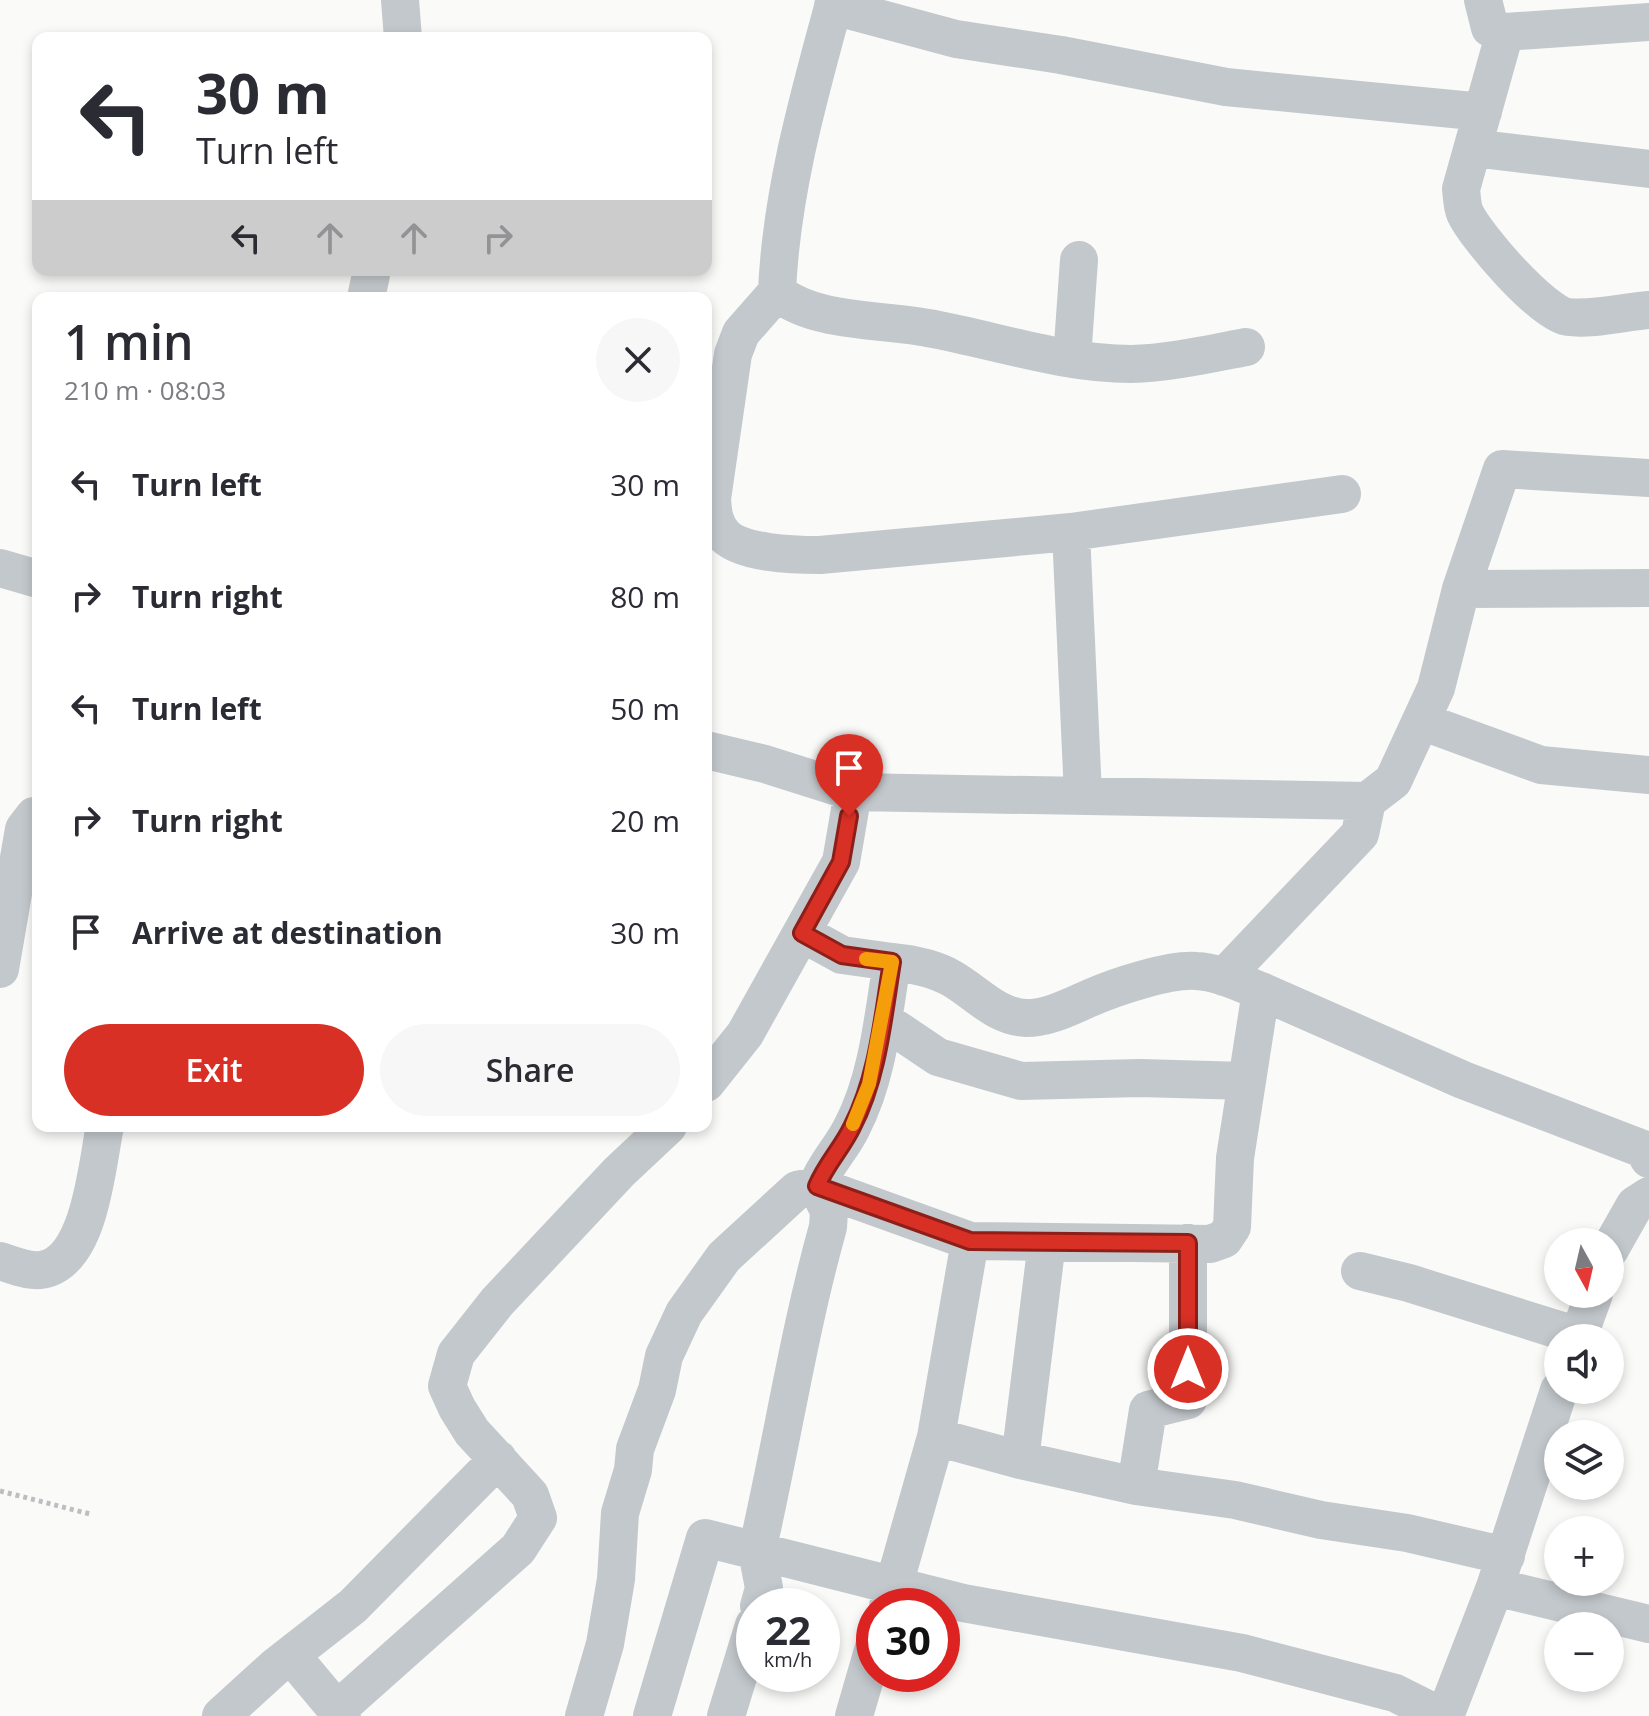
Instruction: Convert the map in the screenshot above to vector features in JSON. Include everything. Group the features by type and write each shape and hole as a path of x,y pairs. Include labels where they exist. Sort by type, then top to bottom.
{"street":[{"path":"400,0 403,32"},
{"path":"1483,0 1490,28 1505,32 1649,22"},
{"path":"1342,494 1071,532 820,555 789,555 757,550 726,538 714,521 712,499 733,354 741,333 777,292 798,144 815,67 834,3 956,39 1061,55 1226,87 1483,112"},
{"path":"1505,32 1461,189 1463,210 1473,227 1536,299 1555,314 1570,318 1649,310"},
{"path":"1473,148 1649,169"},
{"path":"1072,359 1079,260"},
{"path":"777,292 792,305 853,318 926,327 1072,359 1132,364 1246,347"},
{"path":"712,751 765,764 853,792 1367,801 1393,781 1436,688 1461,589 1502,469 1649,478"},
{"path":"1071,532 1083,795"},
{"path":"0,568 32,577"},
{"path":"1461,589 1649,588"},
{"path":"1421,721 1541,765 1649,775"},
{"path":"712,1075 745,1034 841,862 853,792"},
{"path":"1224,977 1360,834 1367,801"},
{"path":"0,969 24,829 32,819"},
{"path":"802,933 842,955 915,964 950,977 1008,1015 1025,1018 1048,1016 1094,996 1165,975 1195,970 1224,977 1463,1080 1643,1149 1649,1159"},
{"path":"764,1588 757,1551 784,1427 799,1336 828,1227 829,1211 817,1186 823,1171 852,1128 869,1084 892,962"},
{"path":"584,1716 605,1644 616,1579 620,1513 633,1470 635,1449 657,1390 664,1356 684,1313 724,1257 797,1190 817,1186 970,1241 1210,1244 1224,1239 1232,1227 1235,1158 1261,991"},
{"path":"883,1020 938,1057 1021,1081 1140,1078 1246,1081"},
{"path":"0,1261 32,1270 41,1269 50,1267 71,1252 82,1231 104,1132"},
{"path":"291,1655 339,1713 518,1549 538,1518 530,1495 472,1432 447,1386 456,1354 497,1302 619,1172 662,1132"},
{"path":"1622,1228 1635,1205 1649,1196"},
{"path":"894,1588 936,1437 970,1241"},
{"path":"1020,1460 1047,1242"},
{"path":"1136,1486 1148,1410 1188,1400 1188,1243"},
{"path":"1360,1271 1409,1283 1544,1326"},
{"path":"960,1603 1242,1653 1395,1693 1443,1716 1500,1571 1554,1404"},
{"path":"936,1437 1136,1486 1235,1500 1321,1520 1407,1533 1500,1571 1649,1624"},
{"path":"221,1716 353,1606 498,1459"},
{"path":"652,1716 705,1538 757,1551 868,1588"},
{"path":"726,1716 736,1684"},
{"path":"854,1716 861,1692"}],"path":[{"path":"0,1491 90,1514"}],"slow traffic":[{"path":"853,1124 869,1084 892,962 866,959"}],"route":[{"path":"849,816 841,862 802,933 842,955 892,962 869,1084 852,1128 823,1171 817,1186 970,1241 1188,1243 1188,1369"}]}
